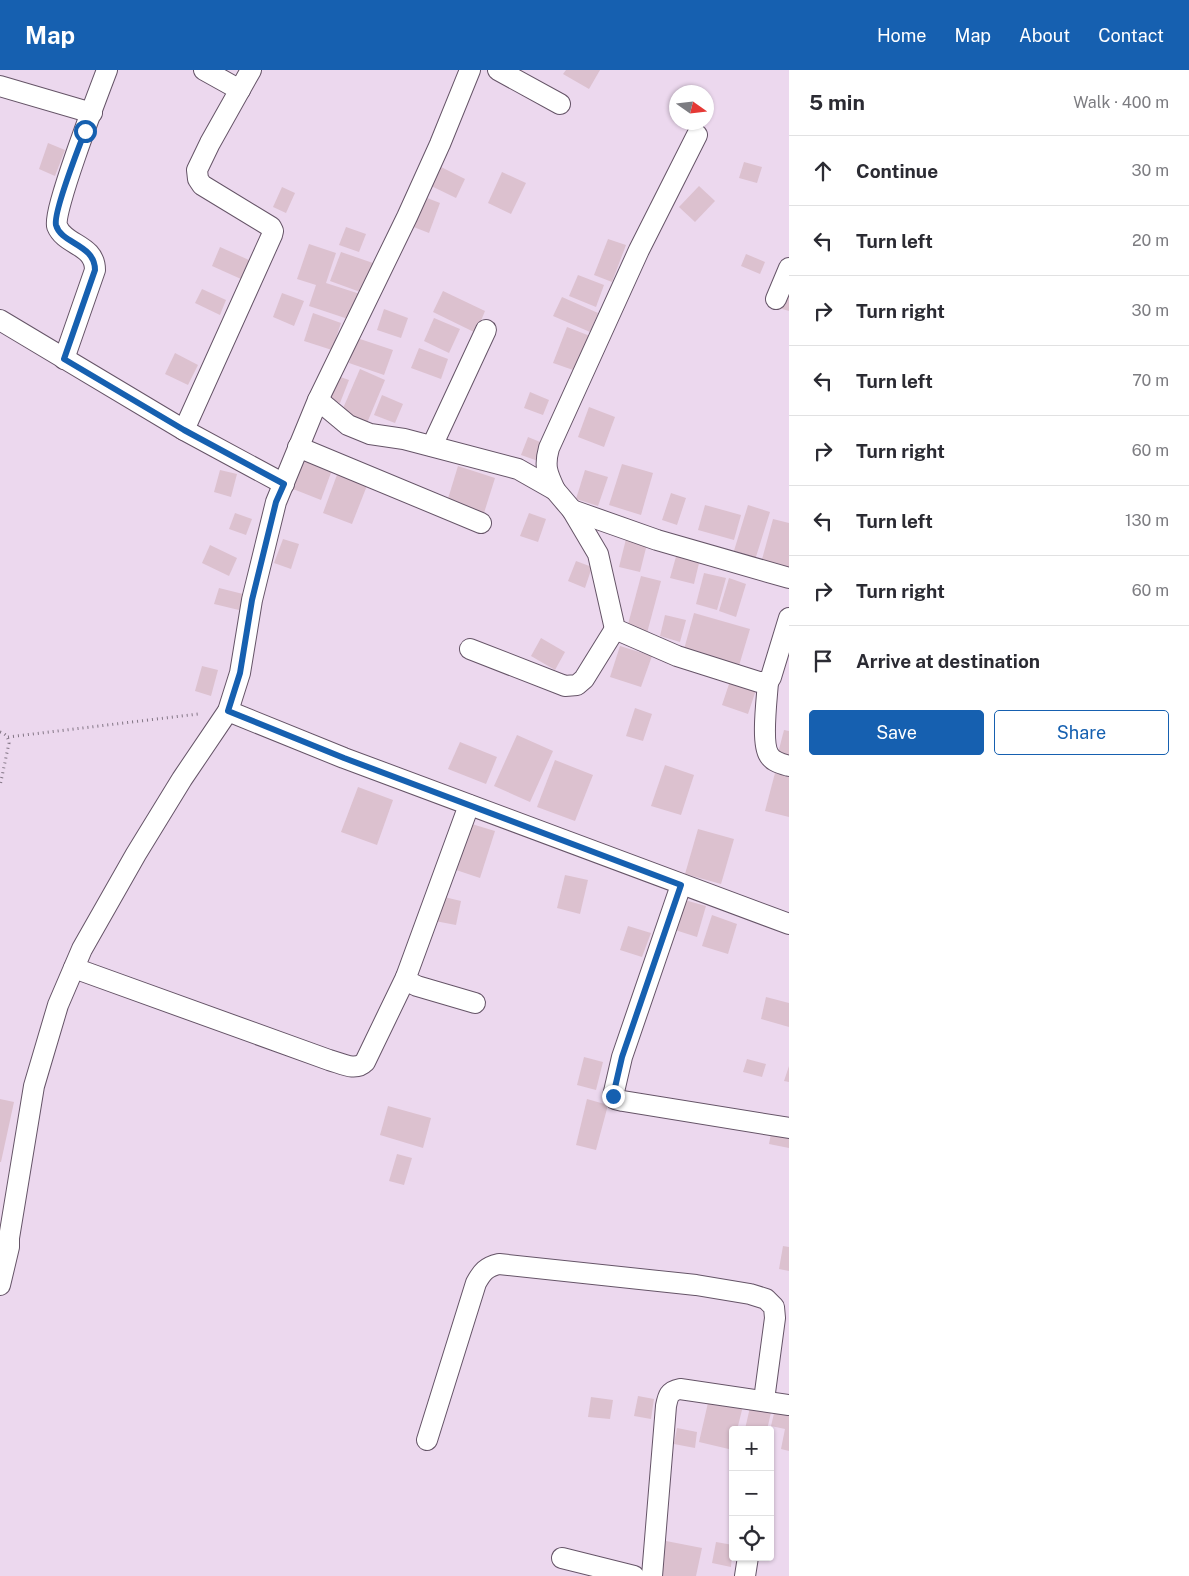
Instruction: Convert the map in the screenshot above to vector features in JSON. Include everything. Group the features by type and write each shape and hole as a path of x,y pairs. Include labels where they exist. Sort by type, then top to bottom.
{"street":[{"path":"64,359 95,270 95,260 62,233 56,225 57,215 107,70"},
{"path":"204,70 240,90"},
{"path":"184,430 273,231 271,227 202,184 198,179 197,170 210,143 251,70"},
{"path":"0,1285 9,1247 8,1238 34,1086 58,1005 82,949 136,854 182,779 228,711 240,673 252,600 276,502 318,400 407,218 470,70"},
{"path":"498,70 560,104"},
{"path":"0,86 92,113"},
{"path":"554,490 547,472 546,460 549,448 639,250 697,135"},
{"path":"776,299 789,268"},
{"path":"0,320 184,430 284,484"},
{"path":"432,446 486,330"},
{"path":"318,400 348,426 370,434 404,439 518,469 554,490 572,510 598,554 615,629 584,679 577,685 566,686 470,649"},
{"path":"298,447 481,523"},
{"path":"572,510 657,540 789,578"},
{"path":"789,618 772,677 768,682 765,746 770,756 777,763 789,766"},
{"path":"615,629 677,656 759,682 768,682"},
{"path":"228,711 344,758 789,924"},
{"path":"74,968 354,1067 361,1066 365,1062 406,977 469,805"},
{"path":"681,885 630,1032 613,1096 615,1099 623,1101 789,1128"},
{"path":"406,977 409,982 417,986 475,1004"},
{"path":"426,1440 476,1283 483,1271 490,1266 499,1264 696,1285 750,1294 766,1299 774,1307 775,1318 764,1400"},
{"path":"652,1576 666,1406 668,1396 672,1390 680,1389 789,1405"},
{"path":"562,1558 634,1576"},
{"path":"745,1576 747,1561"}],"path":[{"path":"8,737 228,711"},
{"path":"0,732 8,737 0,786"}],"building":[{"path":"566,70 600,70 589,89 563,74"},
{"path":"48,143 65,150 55,176 39,169"},
{"path":"744,162 762,167 757,183 739,178"},
{"path":"435,164 465,179 456,198 425,183"},
{"path":"502,172 526,183 511,214 488,203"},
{"path":"699,186 715,201 695,222 679,207"},
{"path":"282,187 295,193 286,213 273,207"},
{"path":"422,196 440,203 429,233 411,226"},
{"path":"346,227 366,234 359,252 339,245"},
{"path":"608,239 626,245 612,282 594,275"},
{"path":"309,244 336,253 326,283 360,294 351,320 309,306 316,285 297,279"},
{"path":"220,247 249,260 241,279 212,266"},
{"path":"341,252 373,263 363,293 330,281"},
{"path":"746,254 765,262 760,274 741,266"},
{"path":"578,275 604,285 596,307 569,296"},
{"path":"789,278 789,311 779,308"},
{"path":"202,289 226,300 220,315 195,303"},
{"path":"443,291 485,311 476,333 433,312"},
{"path":"282,293 304,301 294,326 273,317"},
{"path":"562,297 598,313 590,332 553,316"},
{"path":"384,309 408,318 401,338 377,330"},
{"path":"313,313 341,323 332,350 304,341"},
{"path":"434,318 460,329 449,353 424,341"},
{"path":"567,327 590,336 576,371 553,363"},
{"path":"357,338 393,350 384,375 349,363"},
{"path":"419,348 448,359 441,379 411,368"},
{"path":"175,353 198,365 188,385 165,374"},
{"path":"360,369 385,380 367,423 341,413"},
{"path":"332,374 349,380 340,403 323,397"},
{"path":"530,392 549,400 543,415 524,408"},
{"path":"382,395 403,404 395,423 374,415"},
{"path":"589,407 615,417 604,447 578,437"},
{"path":"528,437 545,444 538,461 521,455"},
{"path":"300,457 332,470 321,500 288,487"},
{"path":"622,464 653,473 641,515 609,505"},
{"path":"458,466 495,478 484,513 447,502"},
{"path":"220,470 237,474 231,497 214,492"},
{"path":"585,470 608,477 598,506 576,499"},
{"path":"338,472 368,483 352,524 323,513"},
{"path":"671,493 686,498 677,525 662,520"},
{"path":"705,505 741,515 734,540 698,530"},
{"path":"748,505 770,512 755,560 733,554"},
{"path":"235,513 252,519 246,535 229,529"},
{"path":"529,513 546,519 538,542 520,536"},
{"path":"773,519 789,523 789,571 761,563"},
{"path":"283,539 299,544 291,569 274,563"},
{"path":"626,539 647,544 640,572 619,567"},
{"path":"210,545 237,558 229,576 202,563"},
{"path":"677,553 700,559 694,584 670,578"},
{"path":"576,561 592,567 585,588 568,581"},
{"path":"704,573 726,578 717,610 696,604"},
{"path":"641,576 661,581 647,633 627,628"},
{"path":"729,578 746,584 736,617 719,611"},
{"path":"219,588 243,594 239,610 214,604"},
{"path":"694,613 750,629 738,669 683,653"},
{"path":"665,615 686,620 680,642 660,636"},
{"path":"541,638 565,652 555,670 531,656"},
{"path":"620,646 652,656 641,687 610,677"},
{"path":"202,666 218,670 211,696 195,691"},
{"path":"731,678 757,687 748,714 722,705"},
{"path":"635,708 652,714 643,741 626,736"},
{"path":"784,730 789,731 789,760 777,757"},
{"path":"517,735 553,751 530,802 494,786"},
{"path":"460,742 497,757 486,784 448,769"},
{"path":"555,760 593,775 575,821 537,807"},
{"path":"665,765 694,775 681,815 651,806"},
{"path":"775,773 789,777 789,817 765,811"},
{"path":"358,787 393,800 377,845 341,832"},
{"path":"465,822 495,831 480,878 450,868"},
{"path":"698,829 734,839 721,884 685,874"},
{"path":"565,875 588,880 580,914 557,908"},
{"path":"440,896 461,901 456,925 435,921"},
{"path":"681,899 706,906 697,937 672,929"},
{"path":"712,915 737,924 728,954 702,946"},
{"path":"628,926 651,933 642,957 620,950"},
{"path":"766,997 789,1003 789,1027 761,1019"},
{"path":"584,1057 603,1062 596,1090 577,1085"},
{"path":"747,1059 766,1064 762,1077 743,1072"},
{"path":"789,1066 789,1082 784,1081"},
{"path":"0,1099 14,1102 1,1162 0,1162"},
{"path":"587,1099 608,1105 596,1150 576,1145"},
{"path":"388,1106 431,1118 423,1148 380,1135"},
{"path":"772,1128 789,1132 789,1148 769,1144"},
{"path":"397,1154 412,1158 404,1185 389,1181"},
{"path":"783,1246 789,1247 789,1271 779,1269"},
{"path":"710,1394 744,1402 738,1426 729,1426 729,1449 699,1442"},
{"path":"638,1396 654,1399 651,1419 634,1416"},
{"path":"591,1397 613,1400 610,1419 588,1417"},
{"path":"751,1403 772,1408 768,1426 746,1426"},
{"path":"776,1405 789,1407 789,1451 781,1449 785,1429 771,1426"},
{"path":"677,1428 697,1432 695,1448 674,1444"},
{"path":"666,1541 702,1548 696,1576 659,1576"},
{"path":"716,1542 729,1544 731,1567 712,1563"}],"route":[{"path":"85,131 64,191 56,225 62,233 90,254 95,260 95,270 64,359 184,430 284,484 276,502 252,600 240,673 228,711 344,758 681,885 622,1057 612,1092 613,1096"}]}
